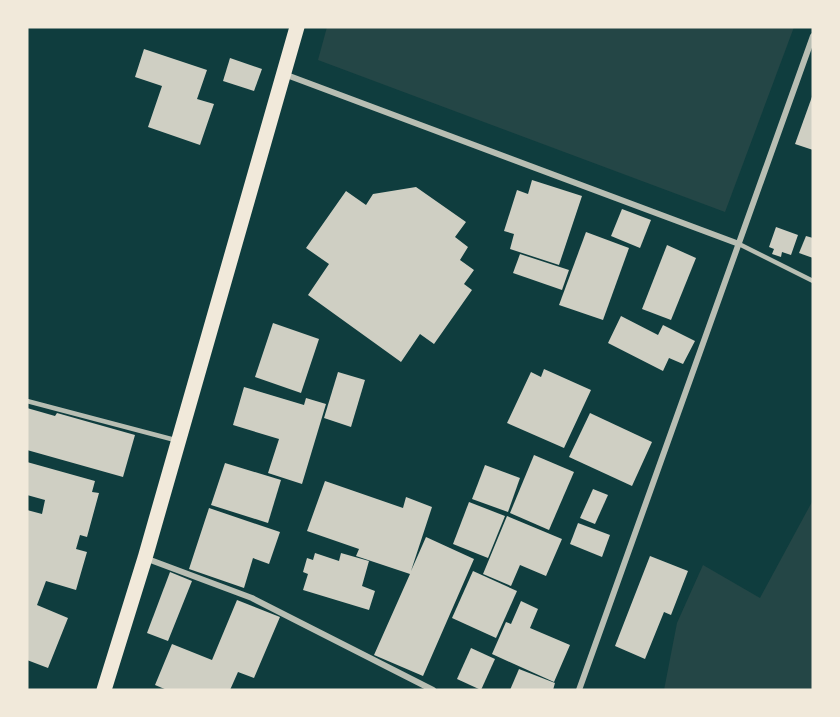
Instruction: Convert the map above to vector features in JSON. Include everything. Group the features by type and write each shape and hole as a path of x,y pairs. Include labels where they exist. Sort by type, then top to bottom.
{"main road":[{"path":"104,690 145,558 297,27"}],"street":[{"path":"579,690 813,36"},
{"path":"283,74 739,244"},
{"path":"145,558 252,598 433,690"}],"lane":[{"path":"739,244 813,281"},
{"path":"27,401 179,440"}],"shaded area":[{"path":"327,27 794,27 725,212 318,60"},
{"path":"813,500 813,690 664,690 677,623 703,565 760,598"}],"building":[{"path":"144,49 207,70 197,99 214,104 200,145 148,127 162,86 135,77"},
{"path":"230,58 262,69 254,91 223,81"},
{"path":"813,94 813,150 795,144"},
{"path":"532,180 582,196 559,265 510,249 514,234 504,231 517,190 528,194"},
{"path":"416,187 466,222 455,237 468,247 460,260 474,270 464,284 472,290 434,344 420,334 401,362 308,295 329,264 306,248 346,191 366,205 373,194"},
{"path":"622,209 651,220 640,248 611,236"},
{"path":"776,227 798,235 791,255 782,252 781,257 772,254 774,249 769,247"},
{"path":"586,232 629,248 603,320 559,305"},
{"path":"806,236 813,238 813,258 799,253"},
{"path":"667,245 696,258 671,320 642,309"},
{"path":"520,254 569,270 562,290 513,273"},
{"path":"621,316 658,335 663,325 695,341 683,364 669,358 663,371 608,343"},
{"path":"273,323 319,339 301,393 255,377"},
{"path":"544,369 591,390 564,448 507,423 531,372 541,377"},
{"path":"338,372 365,380 351,427 324,418"},
{"path":"244,387 304,405 306,398 326,404 302,484 268,473 279,439 233,425"},
{"path":"27,408 55,416 57,413 135,435 123,477 27,450"},
{"path":"590,413 652,442 632,486 569,457"},
{"path":"534,455 574,472 549,530 510,513"},
{"path":"27,462 95,481 92,492 99,493 87,537 80,535 76,549 87,552 76,590 46,581 37,605 68,618 48,668 27,660 27,510 42,514 45,500 27,495"},
{"path":"225,463 281,480 268,523 211,505"},
{"path":"485,465 520,478 508,512 472,499"},
{"path":"325,481 403,508 406,497 432,507 411,571 426,537 474,559 423,676 374,655 410,574 356,556 359,549 307,531"},
{"path":"593,489 608,495 595,524 580,518"},
{"path":"469,502 505,516 488,558 453,544"},
{"path":"209,508 280,532 269,564 253,558 244,588 189,569"},
{"path":"507,516 562,539 546,576 520,565 511,586 483,574"},
{"path":"578,523 610,535 602,557 570,544"},
{"path":"315,553 339,561 341,553 369,561 362,586 375,591 369,610 303,590 308,574 303,572 307,558 313,560"},
{"path":"650,556 688,571 671,615 664,612 645,659 615,646"},
{"path":"473,571 517,591 496,638 452,618"},
{"path":"170,572 192,581 168,641 147,633"},
{"path":"237,600 280,617 254,678 238,672 230,690 167,690 155,685 172,644 212,660"},
{"path":"521,601 538,609 530,628 570,645 554,682 492,654 506,622 511,624"},
{"path":"471,648 495,659 481,690 457,679"},
{"path":"519,669 555,683 553,690 510,690"}]}
